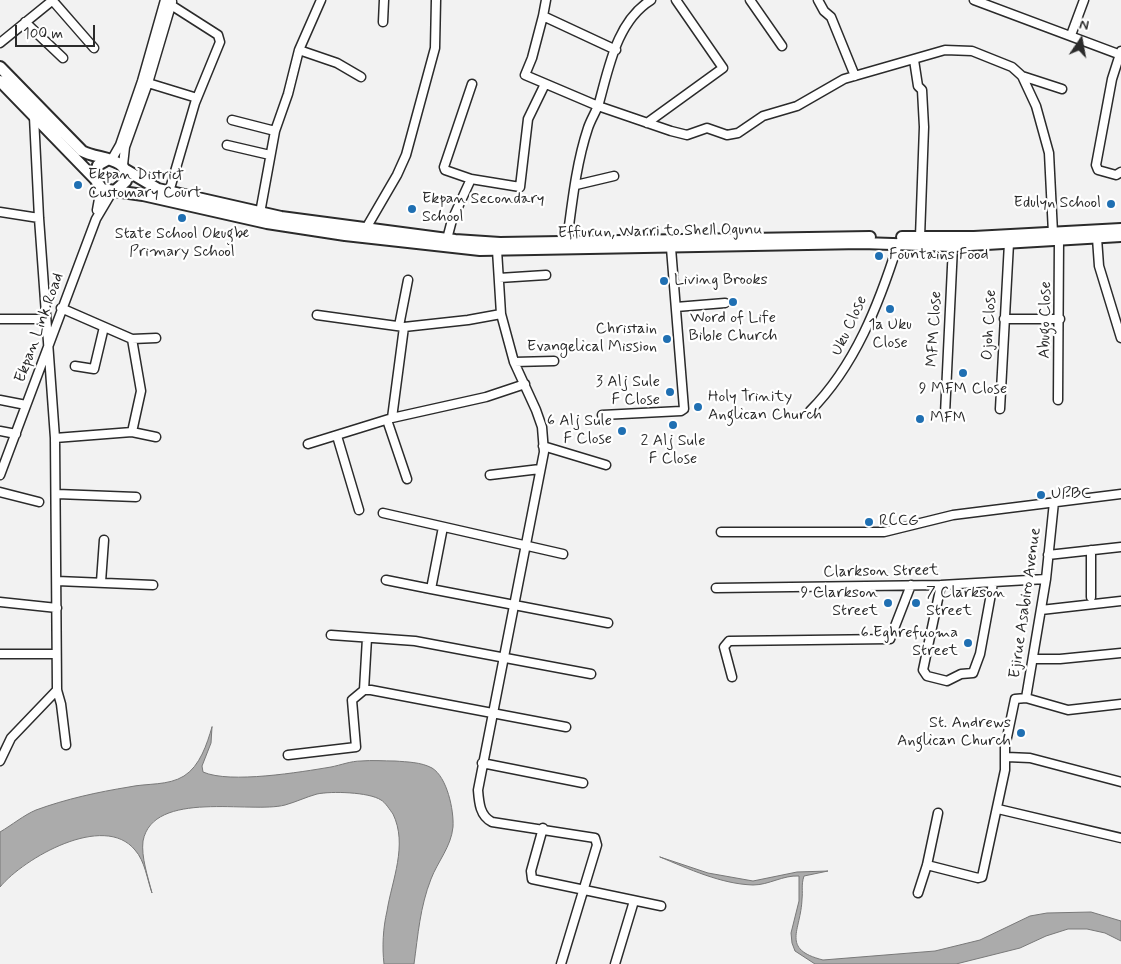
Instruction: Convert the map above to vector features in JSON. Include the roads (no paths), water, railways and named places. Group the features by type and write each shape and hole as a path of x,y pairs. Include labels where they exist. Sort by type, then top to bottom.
{"main road":[{"path":"0,67 82,152 109,160 124,168 126,181 113,191 102,189 0,81"},
{"path":"96,182 98,165 109,160"},
{"name":"Effurun, Warri to Shell Ogunu","path":"124,168 145,183 169,192 260,213 365,230 447,239 500,242 567,241 953,246 1009,243 1121,229"},
{"name":"Effurun, Warri to Shell Ogunu","path":"113,191 137,193 267,223 345,235 497,250 671,248 696,243 920,238 1097,238 1121,236"}],"street":[{"path":"0,43 53,0 94,48"},
{"path":"260,213 275,131 288,94 299,50 321,0"},
{"path":"384,0 384,22"},
{"path":"365,230 397,175 406,154 435,48 436,0"},
{"path":"546,0 532,58 525,75 598,106 687,135 707,128 727,135 733,134 747,128 763,116 797,106 844,79 945,50 972,51 1012,67 1022,76 1062,89"},
{"path":"635,0 640,7"},
{"path":"567,241 588,128 598,106 609,66 626,26 640,7 651,0"},
{"path":"646,123 723,68 676,0"},
{"path":"818,0 824,11 831,17 856,76"},
{"path":"974,0 1121,54 1109,94 1096,165 1098,170 1116,175 1121,172"},
{"path":"1071,35 1084,0"},
{"path":"754,1 782,46"},
{"path":"109,160 122,146 148,83 170,2"},
{"path":"169,192 197,98 220,42 218,35 170,2"},
{"path":"124,168 122,146 142,81 170,2"},
{"path":"543,16 616,50"},
{"path":"26,22 63,58"},
{"path":"299,50 337,63 361,77"},
{"path":"914,60 918,86 922,90 924,127 920,238"},
{"name":"Abugo Close","path":"1022,76 1036,106 1049,153 1060,319 1058,400"},
{"path":"148,83 197,98"},
{"path":"472,84 444,167 445,170 471,179 520,187 530,111 545,84"},
{"path":"34,117 39,218 55,438 57,494 57,690 61,704 66,745"},
{"path":"232,120 275,131"},
{"path":"227,145 270,156"},
{"path":"576,185 614,176"},
{"path":"447,239 452,220 471,179"},
{"path":"96,182 99,199 96,219"},
{"path":"96,219 113,191"},
{"path":"0,212 39,218"},
{"name":"Ekpan Link Road","path":"0,475 61,308 96,219"},
{"path":"1097,238 1099,266 1121,338"},
{"name":"Ojoh Close","path":"1000,409 1009,243"},
{"name":"Uku Close","path":"810,411 829,392 850,362 887,278 898,244"},
{"name":"MFM Close","path":"945,414 953,246"},
{"path":"602,415 682,411 684,409 671,248"},
{"path":"497,250 502,314 514,362 525,384 542,428 543,446 478,790 485,818 492,822 543,828 595,838 597,845 561,964"},
{"path":"499,278 546,275"},
{"path":"407,479 390,419 408,280"},
{"path":"676,306 725,303"},
{"path":"61,308 132,339 156,338"},
{"path":"317,315 402,326 468,320 502,314"},
{"path":"0,319 46,319"},
{"path":"1004,319 1060,319"},
{"path":"75,366 94,369 104,327"},
{"path":"132,339 141,391 132,432"},
{"path":"514,362 554,361"},
{"path":"308,444 390,419 486,397 525,384"},
{"path":"0,400 26,405"},
{"path":"0,431 16,434"},
{"path":"55,438 132,432 156,437"},
{"path":"337,436 359,510"},
{"path":"543,446 606,465"},
{"path":"490,475 540,469"},
{"path":"0,492 39,502"},
{"path":"57,494 136,497"},
{"path":"721,532 884,532 953,515 1121,494"},
{"name":"Ejirue Asabiro Avenue","path":"926,865 978,878 982,877 998,809 1007,757 1005,747 1013,704 1015,700 1026,698 1034,659 1046,579 1054,502"},
{"path":"383,513 563,554"},
{"path":"432,588 442,527"},
{"path":"101,582 104,540"},
{"path":"1048,556 1121,547"},
{"path":"1090,597 1091,550"},
{"name":"Clarkson Street","path":"716,588 941,585 1046,579"},
{"path":"386,580 608,623"},
{"path":"57,582 153,585"},
{"path":"941,585 923,670 927,676 946,681 961,674 973,673 980,654 993,583"},
{"path":"732,678 724,647 729,641 890,639 911,585"},
{"path":"1041,610 1121,601"},
{"path":"0,602 57,608"},
{"path":"331,635 415,640 591,674"},
{"path":"288,755 356,747 352,700 364,690 367,638"},
{"path":"1034,659 1060,660 1121,653"},
{"path":"0,654 56,654"},
{"path":"0,761 10,738 57,690"},
{"path":"364,690 418,697 566,727"},
{"path":"1026,698 1068,710 1121,704"},
{"path":"1007,757 1030,758 1121,782"},
{"path":"482,763 583,783"},
{"path":"998,809 1121,838"},
{"path":"918,893 938,813"},
{"path":"543,828 531,877 534,880 661,906"},
{"path":"615,964 634,901"}],"place":[{"name":"Ekpan District Customary Court","path":"78,185"},
{"name":"Edulyn School","path":"1111,204"},
{"name":"Ekpan Secondary School","path":"412,209"},
{"name":"State School Okugbe Primary School","path":"182,218"},
{"name":"Fountains Food","path":"879,256"},
{"name":"Living Brooks","path":"664,281"},
{"name":"Word of Life Bible Church","path":"733,302"},
{"name":"1a Uku Close","path":"890,309"},
{"name":"Christain Evangelical Mission","path":"667,339"},
{"name":"9 MFM Close","path":"963,373"},
{"name":"3 Alj Sule F Close","path":"670,392"},
{"name":"Holy Trinity Anglican Church","path":"698,407"},
{"name":"MFM","path":"920,419"},
{"name":"2 Alj Sule F Close","path":"673,425"},
{"name":"6 Alj Sule F Close","path":"622,431"},
{"name":"UPBC","path":"1041,495"},
{"name":"RCCG","path":"869,522"},
{"name":"9 Clarkson Street","path":"888,603"},
{"name":"7 Clarkson Street","path":"916,603"},
{"name":"6 Eghrefuoma Street","path":"968,643"},
{"name":"St. Andrews Anglican Church","path":"1021,733"}]}
